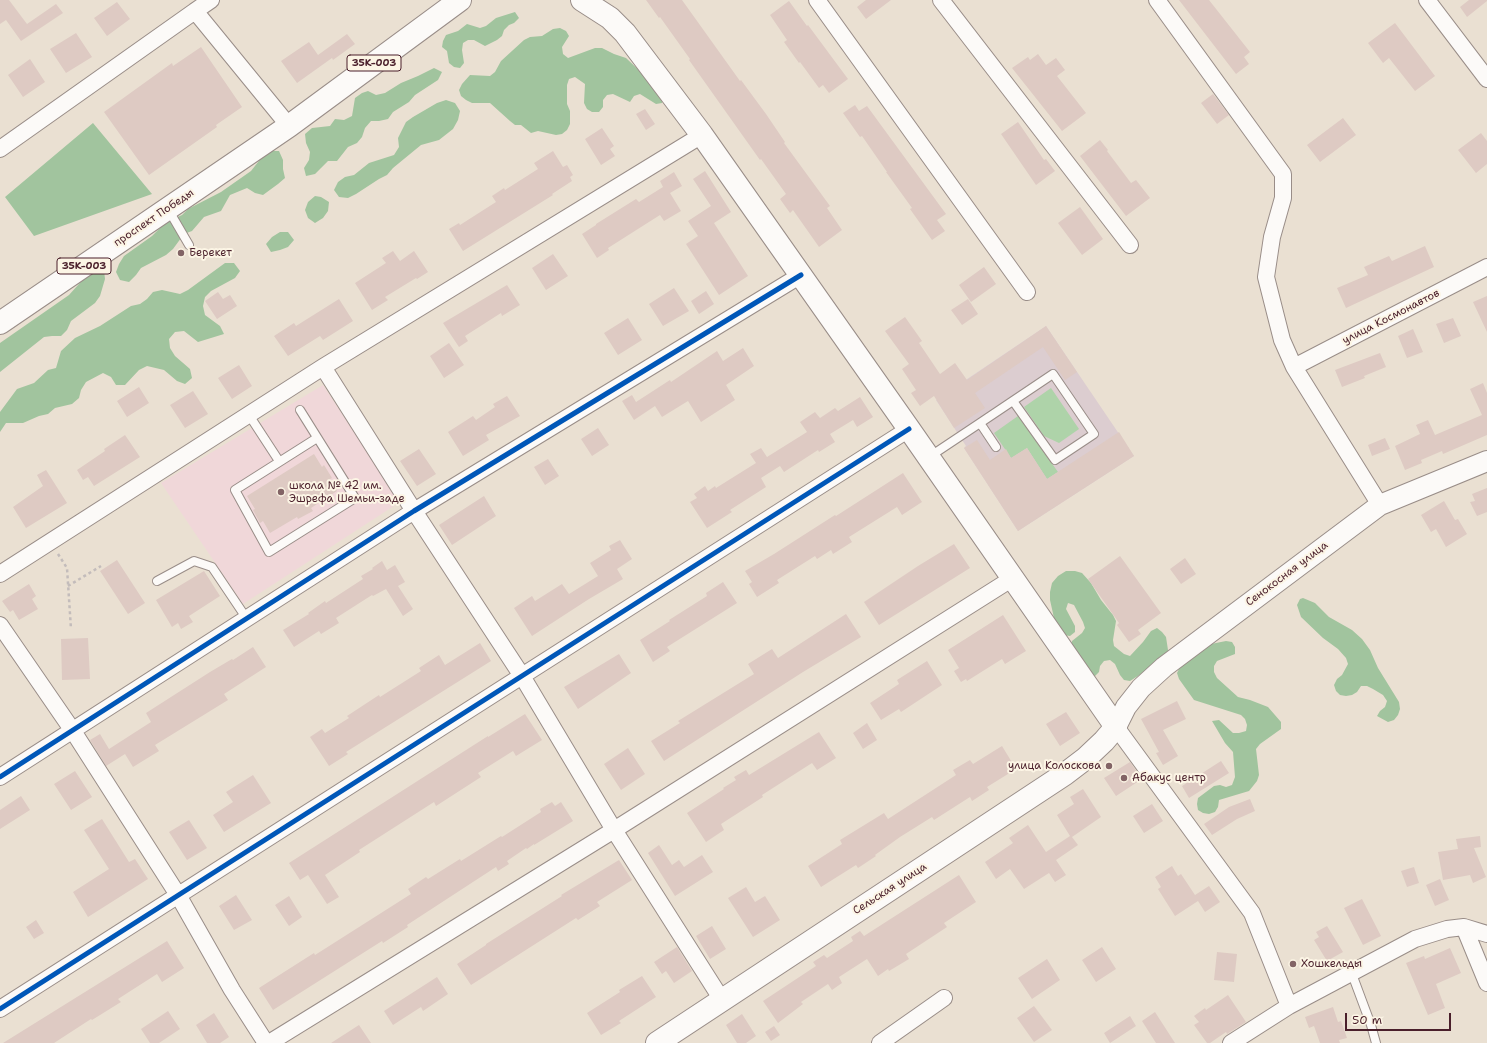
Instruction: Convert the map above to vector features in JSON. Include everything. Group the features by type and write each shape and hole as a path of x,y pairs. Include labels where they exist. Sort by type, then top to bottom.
{"main road":[{"name":"35К-003","path":"289,126 460,0"},
{"path":"582,0 610,18 625,34 702,135 910,429 1116,727"},
{"name":"проспект Победы","path":"0,323 289,126"},
{"name":"Сельская улица","path":"657,1043 1065,774 1086,758 1116,727"}],"street":[{"path":"0,148 210,0"},
{"path":"817,0 1027,292"},
{"path":"941,0 1130,245"},
{"path":"1157,0 1284,174 1283,198 1272,237 1266,277 1282,340 1294,366 1380,505"},
{"path":"1427,0 1487,79"},
{"path":"195,11 289,126"},
{"path":"0,574 323,367 702,135"},
{"name":"улица Космонавтов","path":"1294,366 1487,267"},
{"path":"0,777 414,511 801,276"},
{"path":"323,367 414,511 522,676 614,830 722,1000"},
{"path":"0,1009 910,429"},
{"name":"Сенокосная улица","path":"1116,727 1126,707 1141,688 1164,667 1380,505 1487,461"},
{"path":"0,624 73,731 178,895 232,990 267,1043 614,830 1014,578"},
{"path":"1116,727 1252,913 1289,1006"},
{"path":"1232,1043 1289,1006 1352,974 1415,939 1447,929 1464,927 1487,934"},
{"path":"1464,927 1487,983"},
{"path":"880,1043 944,998"}],"lane":[{"path":"168,208 189,246"},
{"path":"929,457 1053,374 1094,434 1055,460 1013,401"},
{"path":"300,410 355,498 269,552 235,490 317,438"},
{"path":"250,415 279,461"},
{"path":"980,423 996,446"},
{"path":"157,581 194,561 212,567 246,619"},
{"path":"1352,974 1371,1024 1376,1043"}],"path":[{"path":"51,541 67,568 71,629"},
{"path":"68,586 101,566"}],"shaded area":[{"path":"1046,326 1134,456 1018,531 964,448 966,446 936,400"},
{"name":"школа № 42 им. Эшрефа Шемьи-заде","path":"323,385 400,502 243,604 161,483"}],"green space":[{"path":"515,12 519,18 504,30 502,36 497,40 485,46 474,40 468,40 463,43 462,50 464,63 460,68 454,67 449,63 447,51 442,47 446,35 458,31 467,24 480,28 486,26 496,18"},
{"path":"560,28 566,31 569,36 562,47 563,54 568,58 595,48 602,48 626,58 645,76 662,97 662,103 656,104 640,94 634,96 630,102 613,94 607,95 603,100 603,107 599,112 592,112 587,109 584,103 585,84 575,77 569,79 567,85 567,104 570,111 570,124 567,130 562,134 556,135 538,131 531,133 521,125 515,125 490,103 472,103 461,96 459,90 470,75 490,76 495,72 501,61 524,40 530,37 542,36 553,29"},
{"path":"434,68 442,72 438,80 393,112 388,119 371,121 365,128 362,137 357,143 348,147 337,161 328,161 315,174 306,176 304,168 309,160 310,152 306,143 305,134 312,128 330,126 335,119 344,120 352,116 355,98 362,93 368,91 376,95 385,93 401,83"},
{"path":"446,100 455,103 460,111 458,120 453,129 439,140 421,145 393,168 387,175 356,194 348,198 339,197 334,190 338,182 345,177 354,175 369,163 394,155 399,147 398,138 406,122 437,103"},
{"path":"93,123 152,194 34,236 5,197"},
{"path":"270,151 279,151 283,160 285,178 263,195 255,193 247,188 230,195 221,211 204,217 192,231 184,234 173,249 166,255 141,268 129,282 120,280 116,272 124,256 152,236 165,223 182,215 188,209 221,192 251,171 262,157"},
{"path":"315,196 321,197 329,202 328,211 323,218 315,223 308,218 305,210 308,202"},
{"path":"280,232 288,232 294,240 288,247 271,252 266,244 272,237"},
{"path":"225,263 234,263 240,271 235,278 211,291 205,297 203,306 205,315 220,326 224,334 198,342 184,331 175,332 169,339 170,348 175,356 190,369 192,378 185,384 177,381 164,370 147,366 139,370 125,385 116,385 111,377 103,373 86,382 81,390 79,398 72,404 55,408 48,414 23,423 6,423 0,432 0,412 17,389 34,383 48,370 56,368 61,351 75,338 100,326 131,306 140,304 153,292 162,290 180,294 188,290"},
{"path":"96,270 104,270 105,279 100,296 95,303 71,321 67,330 61,336 44,337 0,372 0,343 69,295 87,275"},
{"path":"1051,388 1079,429 1059,443 1044,436 1024,407"},
{"path":"1018,416 1058,472 1047,479 1027,448 1011,458 994,433"},
{"path":"1066,571 1082,573 1091,583 1101,600 1113,615 1116,621 1113,640 1114,646 1124,654 1130,656 1151,631 1157,628 1166,637 1170,657 1147,674 1141,674 1130,681 1124,680 1115,664 1110,660 1104,661 1100,666 1099,672 1094,677 1072,647 1072,641 1082,633 1085,628 1074,605 1068,603 1066,609 1075,626 1075,632 1070,636 1063,635 1054,618 1050,600 1052,583 1058,576"},
{"path":"1303,598 1315,603 1329,617 1352,630 1362,639 1370,650 1378,668 1399,702 1400,709 1394,720 1388,722 1377,716 1385,707 1387,701 1383,695 1367,686 1361,686 1357,692 1346,696 1340,695 1336,691 1334,685 1348,664 1346,658 1338,649 1323,638 1301,617 1297,605 1300,599"},
{"path":"1226,641 1232,642 1235,647 1235,654 1217,661 1214,666 1214,672 1217,678 1238,697 1268,707 1281,722 1281,729 1260,744 1256,749 1259,775 1257,781 1249,791 1219,800 1218,807 1215,812 1209,814 1198,810 1198,798 1214,786 1220,785 1226,787 1232,785 1235,777 1233,752 1225,743 1212,721 1219,720 1233,733 1246,731 1247,725 1245,719 1241,715 1194,700 1179,679 1177,673 1180,667 1211,644"}],"building":[{"path":"0,0 9,0 27,24 56,4 63,13 21,41 6,20 0,24"},
{"path":"646,0 682,0 740,81 741,80 766,114 785,142 784,143 830,206 827,208 842,230 819,247 793,210 790,213 780,199 786,194 761,159 760,160 660,17 659,18"},
{"path":"866,0 891,0 866,19 857,7"},
{"path":"1179,0 1209,0 1250,52 1244,57 1249,64 1236,74"},
{"path":"1469,0 1487,1 1467,17 1460,7"},
{"path":"789,1 848,79 829,93 823,85 819,88 800,62 799,63 784,42 787,40 770,15"},
{"path":"117,2 130,19 107,36 94,18"},
{"path":"1395,23 1435,76 1415,91 1389,58 1383,63 1368,43"},
{"path":"76,33 92,57 66,73 50,49"},
{"path":"347,34 355,44 333,60 332,58 297,83 281,61 309,42 318,55"},
{"path":"201,47 242,107 216,125 217,127 149,175 104,112 172,63 173,66"},
{"path":"1038,54 1046,65 1056,58 1065,70 1057,76 1086,113 1062,131 1012,68 1028,57 1030,60"},
{"path":"30,59 45,82 23,97 8,75"},
{"path":"1213,94 1229,115 1217,124 1201,103"},
{"path":"855,105 859,111 867,106 946,214 937,220 945,231 932,240 910,209 912,208 862,136 860,137 843,113"},
{"path":"645,109 655,124 646,130 636,114"},
{"path":"1343,118 1356,135 1320,162 1307,145"},
{"path":"1018,122 1044,160 1046,159 1055,171 1036,185 1001,134"},
{"path":"602,128 614,146 610,149 615,156 601,165 585,139"},
{"path":"1481,133 1487,141 1487,164 1476,173 1458,150"},
{"path":"1100,140 1131,183 1136,180 1150,198 1126,216 1080,156"},
{"path":"553,151 563,167 567,165 573,175 570,177 572,181 552,194 553,195 463,251 449,229 459,223 460,225 496,202 492,196 504,188 505,190 538,169 534,163"},
{"path":"705,171 731,212 714,223 748,276 719,295 686,244 698,236 688,221 711,206 693,179"},
{"path":"674,172 682,186 670,193 681,211 664,221 660,215 608,248 609,250 597,258 582,234 636,199 639,202 663,187 660,181"},
{"path":"1080,207 1103,239 1082,255 1058,223"},
{"path":"1425,246 1434,267 1346,308 1337,288 1368,275 1364,267 1389,256 1392,261"},
{"path":"393,251 400,261 414,251 428,272 385,297 388,300 372,310 355,283 386,263 382,258"},
{"path":"553,254 568,276 546,290 532,268"},
{"path":"984,267 996,284 971,302 959,285"},
{"path":"507,285 520,305 502,316 501,313 465,336 468,341 459,347 443,323"},
{"path":"674,288 689,311 663,326 649,304"},
{"path":"706,291 714,304 699,314 691,301"},
{"path":"218,292 223,299 230,295 237,306 217,319 205,301"},
{"path":"1487,296 1487,332 1473,302"},
{"path":"339,299 353,321 323,340 320,336 288,356 274,336 294,323 296,326"},
{"path":"968,299 978,314 962,325 951,310"},
{"path":"905,317 922,341 919,343 940,374 955,363 967,380 1046,326 1077,372 1065,380 1043,347 975,393 985,408 954,428 934,396 920,406 911,393 916,390 902,369 909,364 885,331"},
{"path":"628,318 642,340 618,355 604,333"},
{"path":"1453,318 1461,336 1444,343 1436,324"},
{"path":"1413,329 1423,352 1407,358 1398,336"},
{"path":"449,343 464,365 444,378 430,356"},
{"path":"743,348 754,366 726,385 735,400 701,422 688,401 662,417 655,406 634,420 622,401 632,395 636,402 670,380 671,382 717,351 723,361"},
{"path":"1380,353 1386,367 1364,376 1365,378 1342,387 1335,370"},
{"path":"239,365 252,386 232,399 218,378"},
{"path":"1483,383 1487,393 1487,435 1443,454 1442,451 1421,460 1422,463 1405,470 1395,446 1420,434 1416,425 1428,420 1435,435 1482,415 1470,389"},
{"path":"139,387 149,403 127,417 117,401"},
{"path":"193,391 208,414 185,428 170,405"},
{"path":"507,396 520,416 486,435 489,440 463,456 448,432 473,416 476,420 495,407 493,404"},
{"path":"860,397 873,417 857,427 853,420 830,434 835,442 819,452 818,450 784,472 780,466 761,478 766,487 730,510 732,512 707,528 690,502 697,498 694,494 705,486 708,491 715,486 716,488 756,463 750,454 761,448 767,457 807,432 800,422 815,412 820,418 835,408 838,411"},
{"path":"598,428 609,445 592,456 581,439"},
{"path":"1119,432 1134,456 1018,531 964,448 977,440 990,460 1006,449 1011,458 1027,448 1047,479"},
{"path":"125,435 140,457 94,486 88,477 83,480 77,470"},
{"path":"1385,438 1390,449 1372,456 1368,445"},
{"path":"419,449 436,474 417,486 400,461"},
{"path":"314,454 322,467 324,465 332,478 330,479 337,491 311,508 313,511 298,519 297,517 270,533 263,521 260,523 253,510 255,509 247,496"},
{"path":"548,459 559,476 545,485 534,467"},
{"path":"46,470 67,503 26,528 13,507 43,486 37,475"},
{"path":"903,473 922,502 902,515 897,507 849,537 852,542 833,554 831,550 817,559 815,556 777,580 779,583 757,597 749,584 752,582 745,571 835,515 836,516"},
{"path":"1487,488 1487,512 1477,516 1470,502 1475,501 1472,494"},
{"path":"484,496 496,516 452,545 439,525"},
{"path":"1444,501 1455,520 1458,519 1467,534 1446,547 1436,529 1431,532 1421,515"},
{"path":"620,540 632,559 617,569 623,579 532,636 514,608 532,596 535,601 562,584 569,594 598,576 590,563 611,550 609,546"},
{"path":"954,544 970,568 879,625 864,602"},
{"path":"1120,556 1161,613 1138,630 1141,634 1129,642 1117,625 1119,623 1088,579"},
{"path":"1185,558 1196,574 1181,584 1170,569"},
{"path":"117,560 145,603 128,614 100,571"},
{"path":"382,561 387,570 395,565 405,582 398,586 413,609 403,616 386,589 373,596 372,595 336,618 339,623 321,634 319,631 294,647 283,630 309,614 308,613 325,601 326,603 363,579 361,576 373,569 372,568"},
{"path":"204,571 220,596 189,616 193,622 181,629 178,623 172,627 156,600"},
{"path":"723,582 737,603 667,647 670,651 653,662 640,640 707,596 706,593"},
{"path":"29,584 36,596 32,599 38,609 19,620 13,610 10,612 2,601"},
{"path":"846,614 861,637 803,672 664,761 651,741 680,723 678,721 754,674 748,664 772,649 778,658"},
{"path":"1003,615 1026,651 1005,664 1002,659 967,681 966,679 961,682 954,671 959,668 948,650"},
{"path":"88,638 90,679 62,680 61,639"},
{"path":"480,643 491,661 346,752 348,754 329,766 310,737 322,729 325,733 349,718 347,716 379,695 380,697 421,671 419,668 439,655 445,665"},
{"path":"253,647 266,667 224,694 228,700 155,745 159,751 133,767 125,754 106,766 90,740 100,734 109,749 151,722 146,713 210,672"},
{"path":"619,654 631,673 578,709 564,687"},
{"path":"927,661 942,685 901,712 899,709 881,720 870,703 899,684 897,680"},
{"path":"1177,701 1186,719 1163,730 1178,756 1163,765 1156,753 1159,752 1141,719"},
{"path":"1066,712 1080,733 1060,746 1046,724"},
{"path":"525,714 542,740 516,756 513,751 478,773 481,777 436,806 434,802 359,850 360,852 325,875 339,897 327,904 308,875 300,880 289,863"},
{"path":"867,723 877,740 863,749 853,733"},
{"path":"819,732 836,758 817,770 812,763 762,795 763,797 721,824 724,830 706,842 687,813 736,780 734,777 746,770 749,775"},
{"path":"1002,746 1016,769 987,787 989,790 972,801 970,797 934,820 932,817 900,837 858,868 856,865 821,887 808,866 842,844 840,840 884,813 888,819 956,775 953,770 970,760 973,764"},
{"path":"628,748 645,774 621,790 604,764"},
{"path":"1221,761 1229,773 1189,798 1182,786"},
{"path":"1130,762 1142,779 1116,796 1104,778"},
{"path":"75,771 92,797 71,810 54,784"},
{"path":"253,775 271,803 224,832 213,815 233,802 226,792"},
{"path":"1083,789 1101,817 1072,837 1078,845 1056,860 1066,875 1055,882 1049,873 1024,889 1010,869 996,879 985,862 1013,843 1009,838 1028,825 1046,852 1070,836 1057,815 1074,804 1070,797"},
{"path":"21,796 30,810 0,829 0,810"},
{"path":"1250,799 1255,811 1237,819 1212,835 1204,824 1229,807"},
{"path":"552,802 555,806 561,802 573,821 534,845 527,849 526,848 507,861 509,864 498,871 496,867 407,925 408,927 383,943 382,941 273,1010 259,988 314,953 315,955 411,894 408,889 426,877 428,879 460,859 461,861 501,836 502,837 541,812 540,809"},
{"path":"1152,804 1163,821 1144,833 1133,816"},
{"path":"102,819 129,862 135,859 148,879 88,917 73,892 109,869 84,830"},
{"path":"189,820 207,848 187,860 169,832"},
{"path":"1480,836 1481,847 1474,848 1486,877 1473,883 1470,875 1443,880 1438,852 1458,849 1456,839"},
{"path":"659,845 672,865 679,860 684,867 702,855 713,872 675,896 648,853"},
{"path":"619,860 632,880 597,902 600,906 578,920 576,918 471,985 457,964 562,896 561,895"},
{"path":"1172,866 1178,876 1181,874 1195,895 1209,886 1220,902 1205,912 1198,901 1175,916 1158,889 1161,887 1155,877"},
{"path":"1414,867 1419,883 1407,887 1401,871"},
{"path":"959,875 976,902 944,923 947,927 906,954 909,959 889,971 888,969 878,976 867,959 839,977 842,983 832,990 828,984 801,1002 803,1004 778,1023 763,1001 816,966 813,962 824,955 827,958 853,941 851,937 860,931 864,936"},
{"path":"1440,879 1449,900 1435,906 1426,885"},
{"path":"746,887 755,902 765,896 780,920 753,937 728,898"},
{"path":"236,895 252,920 234,930 219,906"},
{"path":"289,896 302,917 289,926 275,905"},
{"path":"1362,899 1381,936 1363,945 1344,908"},
{"path":"36,920 44,933 34,939 26,927"},
{"path":"712,926 726,949 710,959 696,936"},
{"path":"1327,926 1343,952 1327,961 1314,940 1319,937 1316,932"},
{"path":"167,941 184,968 162,982 157,974 118,999 121,1002 54,1043 3,1043"},
{"path":"677,947 692,971 674,983 666,971 662,974 654,962"},
{"path":"1102,947 1116,969 1096,982 1082,960"},
{"path":"1450,948 1461,973 1436,984 1445,1008 1428,1015 1406,963 1424,956 1425,959"},
{"path":"1217,952 1237,954 1234,982 1214,980"},
{"path":"1047,959 1060,980 1032,999 1018,978"},
{"path":"642,976 656,997 619,1021 621,1023 601,1035 587,1013 620,992 619,990"},
{"path":"437,977 448,994 423,1011 421,1007 393,1025 384,1011"},
{"path":"1228,995 1246,1022 1227,1034 1226,1032 1210,1043 1207,1043 1194,1025 1199,1022 1194,1016 1205,1008 1206,1010"},
{"path":"1034,1006 1052,1030 1034,1042 1017,1018"},
{"path":"1333,1007 1338,1022 1341,1021 1347,1038 1339,1040 1340,1043 1320,1043 1314,1026 1309,1028 1305,1017"},
{"path":"168,1011 180,1029 159,1043 150,1043 141,1029"},
{"path":"1155,1012 1175,1043 1156,1043 1142,1021"},
{"path":"214,1013 229,1037 220,1043 207,1043 196,1025"},
{"path":"742,1014 756,1036 746,1043 737,1043 726,1025"},
{"path":"1130,1016 1136,1026 1110,1043 1104,1033"},
{"path":"359,1025 371,1043 331,1043"},
{"path":"774,1026 780,1035 771,1041 765,1032"}],"cycle path":[{"path":"0,777 414,511 801,275"},
{"path":"0,1009 909,429"}],"place":[{"name":"Берекет","path":"181,253"},
{"name":"школа № 42 им. Эшрефа Шемьи-заде","path":"281,492"},
{"name":"улица Колоскова","path":"1109,766"},
{"name":"Абакус центр","path":"1124,778"},
{"name":"Хошкельды","path":"1293,964"}]}
